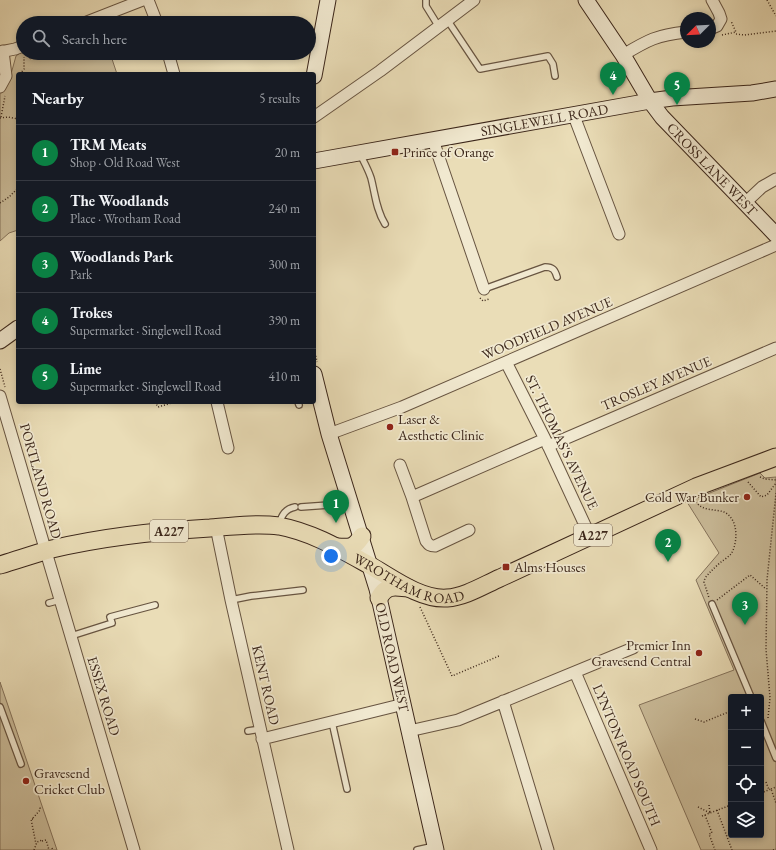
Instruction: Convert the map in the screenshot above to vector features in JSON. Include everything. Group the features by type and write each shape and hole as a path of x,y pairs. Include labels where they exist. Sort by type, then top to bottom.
{"main road":[{"name":"WROTHAM ROAD","path":"0,565 46,551 106,539 185,529 258,525 279,526 304,533 337,548 408,588 438,598 447,598 458,596 696,487 775,459"},
{"path":"337,548 353,547 362,536"},
{"name":"A227","path":"379,598 384,591 390,587 408,588"}],"street":[{"path":"102,16 143,0"},
{"path":"148,0 154,16"},
{"path":"315,72 328,0"},
{"path":"316,116 374,76 474,0"},
{"name":"CROSS LANE WEST","path":"586,0 623,55 650,102 662,117 776,235"},
{"path":"712,0 721,19 716,26"},
{"path":"623,55 656,37 680,33"},
{"path":"4,90 6,76 1,52 16,48"},
{"path":"170,60 173,72"},
{"name":"SINGLEWELL ROAD","path":"316,161 672,98 752,93 776,89"},
{"path":"574,116 619,234"},
{"path":"433,140 484,290"},
{"path":"745,203 762,186 776,179"},
{"name":"WOODFIELD AVENUE","path":"329,434 402,407 776,245"},
{"path":"0,341 16,329"},
{"name":"TROSLEY AVENUE","path":"412,497 776,348"},
{"name":"ST. THOMAS'S AVENUE","path":"506,362 546,442 590,536"},
{"name":"OLD ROAD WEST","path":"316,371 329,434 362,536 379,598 436,848"},
{"name":"PORTLAND ROAD","path":"3,394 46,551"},
{"path":"218,404 228,448"},
{"path":"399,470 412,497 428,545 435,546 469,530"},
{"name":"KENT ROAD","path":"216,527 231,600 288,850"},
{"name":"ESSEX ROAD","path":"46,551 54,601 71,636 134,850"},
{"name":"LYNTON ROAD SOUTH","path":"409,731 458,720 633,648"},
{"name":"LYNTON ROAD SOUTH","path":"575,672 651,850"},
{"path":"503,701 548,850"},
{"path":"261,734 332,721 404,704"}],"lane":[{"path":"426,0 426,6 480,69 548,56 555,76"},
{"path":"360,154 371,178 378,209 386,224"},
{"path":"484,290 545,267 551,267 554,269 558,277"},
{"path":"279,526 282,517 290,508 343,504 350,502"},
{"path":"231,600 251,596 303,590"},
{"path":"71,636 112,623 110,617 155,604"},
{"path":"712,604 750,694"},
{"path":"0,707 21,764"},
{"path":"332,721 347,789"},
{"path":"248,731 261,734"},
{"path":"764,734 776,758"},
{"path":"417,850 436,848"}],"path":[{"path":"767,0 776,16"},
{"path":"736,34 776,31"},
{"path":"22,72 24,69 24,60"},
{"path":"4,90 0,118 8,117 16,119"},
{"path":"0,203 16,190"},
{"path":"484,290 492,295 488,299 482,301 484,290"},
{"path":"0,369 3,394"},
{"path":"156,404 158,407 168,404"},
{"path":"746,482 749,482 761,497 767,495 776,481 758,476"},
{"path":"764,734 770,709 766,649 766,589 768,556 776,493"},
{"path":"695,501 698,506 725,513 731,518 736,529 736,542 731,554 705,578 704,582 712,604 750,575 766,589"},
{"path":"408,588 417,602 452,676 498,656"},
{"path":"695,719 704,722 728,712"},
{"path":"766,782 776,803"},
{"path":"764,792 776,787"},
{"path":"709,806 710,813"},
{"path":"702,816 728,806"},
{"path":"698,807 710,813"},
{"path":"34,850 36,844 31,819 33,819 40,810 40,808 38,808"},
{"path":"717,810 732,850"},
{"path":"705,815 712,833 709,833 715,850"},
{"path":"36,844 37,842 46,840 50,850"}],"shaded area":[{"path":"16,56 16,60 112,60 116,72 16,72 16,231 9,233 0,241 0,89 11,74"},
{"path":"760,473 765,478 776,477 776,850 701,850 639,705 734,670 696,580 719,553 687,502"},
{"path":"0,682 57,850 0,850"}],"place":[{"name":"Trokes","path":"613,95"},
{"name":"Lime","path":"677,105"},
{"name":"Prince of Orange","path":"395,152"},
{"name":"Laser & Aesthetic Clinic","path":"390,427"},
{"name":"Cold War Bunker","path":"747,497"},
{"name":"TRM Meats","path":"336,523"},
{"name":"The Woodlands","path":"668,562"},
{"name":"Alms Houses","path":"506,567"},
{"name":"Woodlands Park","path":"745,625"},
{"name":"Premier Inn Gravesend Central","path":"699,653"},
{"name":"Gravesend Cricket Club","path":"26,781"}]}
